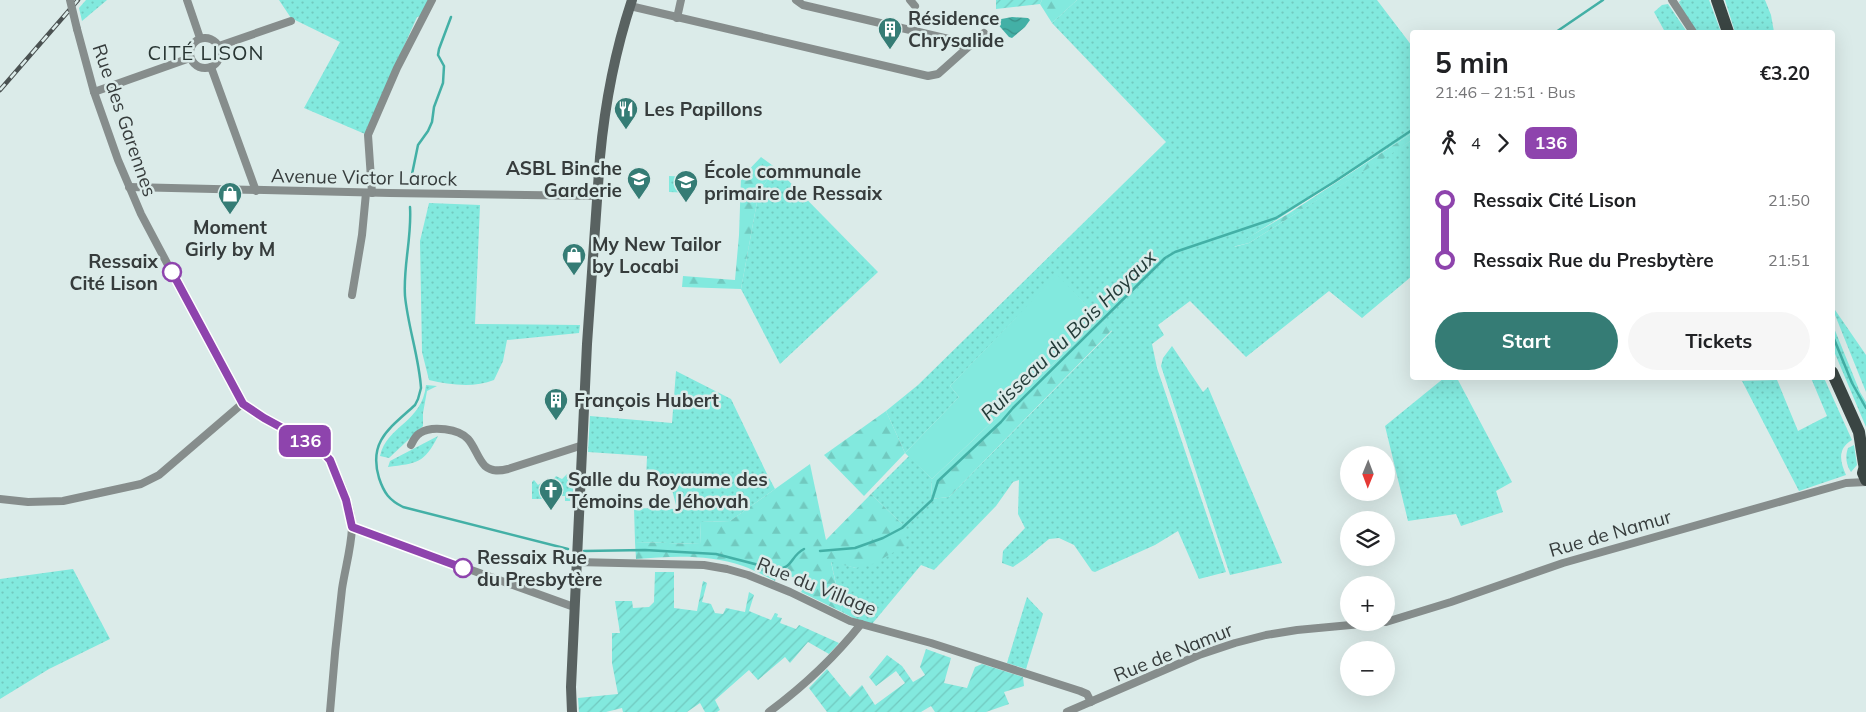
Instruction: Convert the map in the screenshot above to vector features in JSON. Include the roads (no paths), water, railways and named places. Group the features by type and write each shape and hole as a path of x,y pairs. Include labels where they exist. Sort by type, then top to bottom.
{"main road":[{"path":"1717,0 1727,30"},
{"path":"1835,378 1863,436 1865,471"}],"street":[{"name":"Rue des Garennes","path":"70,0 76,29 94,92 118,160 144,220 243,404 264,418 319,448 326,454 346,500 352,527 342,588 330,712"},
{"path":"187,0 200,38"},
{"path":"352,295 369,193 368,136 397,68 432,0"},
{"path":"677,18 681,0"},
{"path":"796,0 802,5 952,40 966,48"},
{"path":"1672,0 1692,30"},
{"path":"572,712 570,687 587,344 602,140 614,66 631,3 677,18 928,76 938,74 984,33"},
{"path":"218,46 292,20"},
{"path":"200,38 213,40 218,46 219,58 211,66 201,67 190,58 191,46 200,38"},
{"path":"94,92 190,58"},
{"path":"211,66 256,191"},
{"name":"Avenue Victor Larock","path":"130,187 256,191 598,196"},
{"path":"0,498 28,502 63,501 140,484 159,475 243,404"},
{"path":"411,445 416,436 422,432 438,430 456,431 468,438 484,465 496,471 508,469 583,445"},
{"name":"Rue de Namur","path":"1395,619 1563,564 1846,483 1865,471"},
{"name":"Rue de Namur","path":"1846,483 1865,471"},
{"path":"352,527 574,608"},
{"name":"Rue du Village","path":"576,562 704,564 726,569 748,575 790,592 850,621 931,643 1072,688 1087,694 1091,702"},
{"path":"769,712 814,676 865,625"},
{"name":"Rue de Namur","path":"1067,712 1199,655 1235,642 1305,629 1340,626"}],"water":[{"path":"1012,17 1028,18 1030,20 1012,38 995,21"}],"waterway":[{"name":"Ruisseau du Bois Hoyaux","path":"1559,30 1603,0"},
{"path":"411,179 418,145 432,122 434,107 443,83 444,66 438,55 451,17"},
{"name":"Ruisseau du Bois Hoyaux","path":"820,551 855,548 883,538 902,528 932,500 938,481 1001,422 1165,258 1175,252 1276,218 1410,131"},
{"name":"Ruisseau du Bois Hoyaux","path":"410,207 405,296 421,388 415,405 390,428 383,436 379,445 376,454 376,465 383,488 394,502 403,507 568,549"},
{"path":"1835,341 1852,383 1866,408"},
{"path":"584,551 645,550 716,554 780,569 788,565 804,549"}],"railway":[{"path":"0,90 78,0"}],"place":[{"name":"Résidence Chrysalide","path":"890,50"},
{"name":"Les Papillons","path":"626,130"},
{"name":"ASBL Binche Garderie","path":"639,200"},
{"name":"École communale primaire de Ressaix","path":"686,203"},
{"name":"Moment Girly by M","path":"230,215"},
{"name":"Ressaix Cité Lison","path":"172,272"},
{"name":"My New Tailor by Locabi","path":"574,276"},
{"name":"François Hubert","path":"556,421"},
{"name":"Salle du Royaume des Témoins de Jéhovah","path":"551,511"},
{"name":"Ressaix Rue du Presbytère","path":"463,568"}],"district":[{"name":"CITÉ LISON","path":"206,52"}]}
